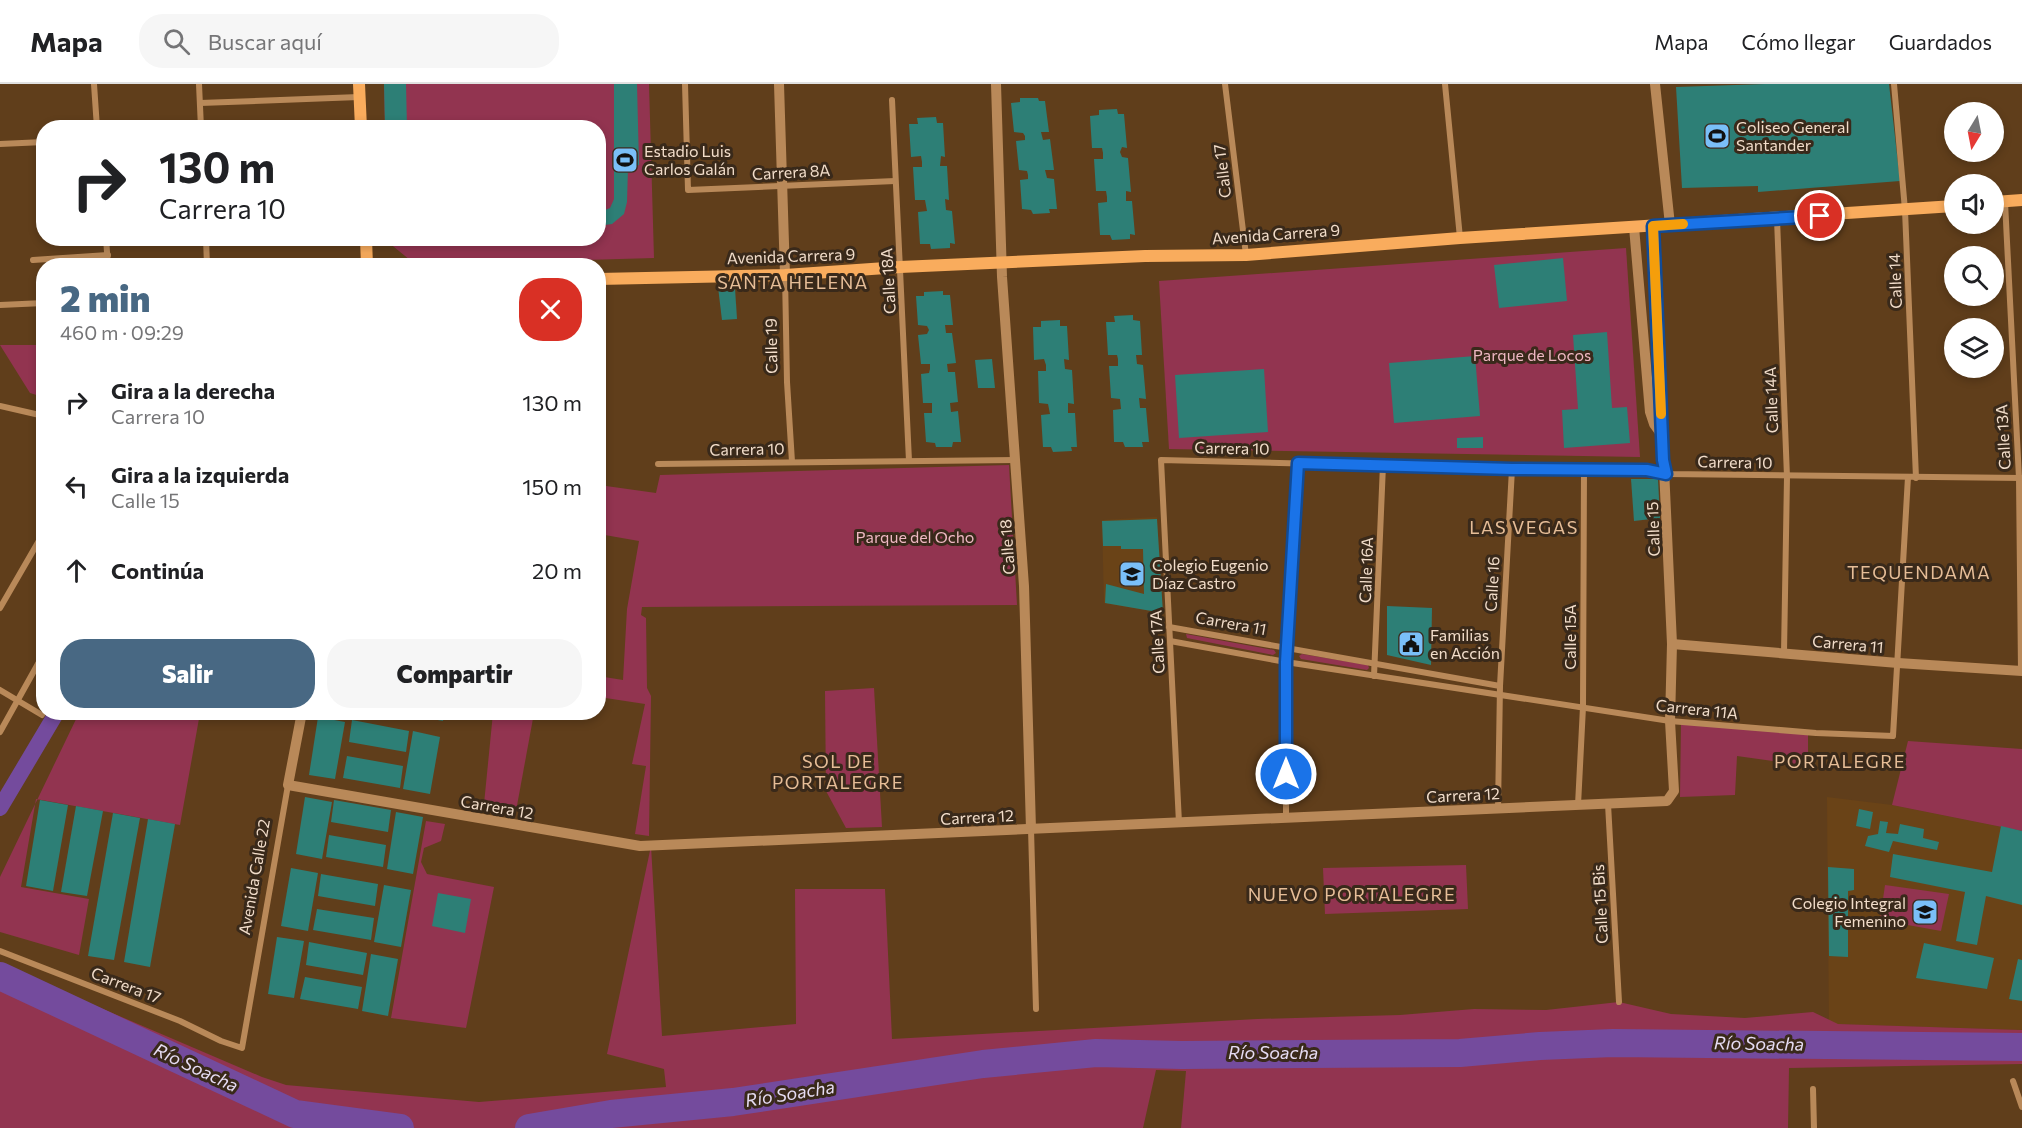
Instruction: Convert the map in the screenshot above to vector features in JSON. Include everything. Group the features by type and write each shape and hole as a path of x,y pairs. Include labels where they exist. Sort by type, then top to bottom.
{"main road":[{"path":"359,84 360,120"},
{"path":"2004,202 2022,200"},
{"name":"Avenida Carrera 9","path":"606,279 785,275 900,267 1145,256 1246,255 1460,238 1944,207"}],"street":[{"path":"94,84 96,120"},
{"path":"199,84 201,120"},
{"name":"Carrera 8A","path":"686,84 688,190 895,181"},
{"name":"Calle 19","path":"779,84 787,382 792,462"},
{"name":"Calle 18","path":"996,84 1002,264 1024,586 1036,1009"},
{"name":"Calle 17","path":"1225,84 1246,255"},
{"path":"1445,84 1460,238"},
{"path":"1654,84 1670,225"},
{"name":"Calle 14","path":"1894,84 1905,210 1916,478"},
{"path":"200,103 359,97"},
{"name":"Calle 18A","path":"892,100 909,461"},
{"path":"0,144 36,142"},
{"name":"Calle 14A","path":"1777,219 1787,477 1784,653"},
{"path":"1653,226 1662,435"},
{"name":"Calle 15","path":"1634,227 1650,412 1654,424 1662,435 1666,474 1672,644 1670,721 1674,791 1671,797"},
{"name":"Calle 13A","path":"2001,234 2020,478 2021,671"},
{"path":"63,258 108,255 107,246"},
{"path":"0,305 36,303"},
{"path":"0,406 36,414"},
{"name":"Carrera 10","path":"658,464 1016,460"},
{"name":"Carrera 10","path":"1161,460 1647,470 1666,474 1787,477 2020,478"},
{"name":"Calle 17A","path":"1161,460 1179,823"},
{"path":"1286,818 1286,648 1298,463"},
{"name":"Calle 16A","path":"1374,676 1383,465"},
{"name":"Calle 16","path":"1498,809 1500,686 1512,469"},
{"name":"Calle 15A","path":"1578,805 1583,707 1584,469"},
{"path":"1898,663 1908,477"},
{"path":"0,608 36,546"},
{"name":"Carrera 11","path":"1169,627 1500,686"},
{"name":"Carrera 11","path":"1170,641 1286,662 1500,695"},
{"name":"Carrera 11","path":"1672,644 2021,671"},
{"name":"Carrera 11A","path":"1500,695 1670,721 1816,733 1893,736 1898,663"},
{"path":"0,732 36,668"},
{"path":"1424,684 1425,673"},
{"path":"0,690 36,712"},
{"name":"Avenida Calle 22","path":"242,1048 300,720"},
{"name":"Carrera 12","path":"288,785 640,846 1608,804 1667,801 1671,797"},
{"name":"Calle 15 Bis","path":"1608,804 1619,1002"},
{"name":"Carrera 17","path":"0,951 180,1021 221,1041 242,1048"},
{"path":"2013,1081 2022,1107"},
{"path":"1813,1089 1814,1128"}],"shaded area":[{"name":"Colegio Eugenio Díaz Castro","path":"1157,517 1163,613 1104,603 1102,520"},
{"name":"Colegio Integral Femenino","path":"1827,797 1892,805 2022,831 2022,1030 1829,1024"}],"green space":[{"name":"Estadio Luis Carlos Galán","path":"384,84 649,84 654,258 407,258 393,246 606,246 606,120 385,120"},
{"name":"Parque de Locos","path":"1626,248 1640,457 1169,449 1159,281"},
{"path":"0,345 36,345 36,395 30,393"},
{"name":"Parque del Ocho","path":"1009,465 1017,605 642,607 641,615 646,618 647,688 651,696 649,836 635,834 646,766 632,764 645,704 606,698 606,677 623,680 627,609 639,541 606,535 606,486 656,493 660,475"},
{"path":"1186,634 1274,650 1276,653 1273,655 1187,638"},
{"path":"1302,654 1368,665 1369,668 1367,670 1301,659 1299,656"},
{"path":"874,688 882,827 846,828 826,791 825,691"},
{"path":"76,720 199,720 180,825 37,799"},
{"path":"492,720 533,720 516,811 484,804"},
{"path":"1681,722 1808,732 1808,766 1737,756 1735,795 1680,797"},
{"path":"1908,741 2022,749 2022,831 1892,805"},
{"path":"35,804 21,887 89,899 79,955 0,932 0,877"},
{"path":"426,821 445,824 441,841 424,848 421,862 427,874 494,887 466,1028 391,1018"},
{"path":"651,846 662,1036 796,1024 795,889 885,889 892,1039 1257,1019 1400,1015 1474,1009 1546,1010 1619,1002 1671,1014 1745,1018 1813,1012 1838,1024 2022,1030 2022,1064 1789,1068 1788,1128 1181,1128 1186,1071 1156,1070 1143,1128 0,1128 0,965 262,1077 286,1085 479,1102 666,1087 664,1069 607,1054"},
{"path":"1466,865 1468,909 1325,914 1323,868"},
{"path":"1885,885 1949,894 1941,931 1880,920"}],"building":[{"path":"384,84 406,84 407,120 385,120"},
{"path":"614,84 637,84 639,165 628,168 627,202 624,214 612,224 606,225 606,210 610,208 614,199"},
{"path":"1889,84 1900,181 1758,192 1758,186 1682,188 1676,87"},
{"path":"1020,98 1038,98 1039,101 1045,101 1049,132 1041,132 1043,140 1050,139 1054,170 1045,170 1047,178 1054,179 1057,209 1049,209 1050,213 1033,214 1031,210 1022,209 1020,180 1028,179 1028,175 1027,171 1019,170 1016,141 1025,140 1025,136 1023,133 1014,132 1011,103 1020,102"},
{"path":"1117,109 1118,114 1124,114 1127,148 1122,147 1120,152 1122,157 1128,158 1131,192 1126,191 1126,201 1132,201 1135,235 1130,234 1130,239 1112,240 1110,235 1100,235 1098,203 1107,202 1107,197 1106,191 1096,191 1094,159 1103,159 1103,153 1102,148 1092,148 1090,116 1099,115 1099,110"},
{"path":"936,117 937,123 943,123 945,157 941,156 940,166 947,166 949,200 945,199 946,210 952,211 955,244 950,243 950,248 931,249 930,244 920,244 918,212 927,211 925,200 915,200 913,167 922,167 922,162 921,156 911,157 909,124 918,124 917,118"},
{"path":"1563,258 1567,301 1499,308 1494,265"},
{"path":"718,287 735,288 737,319 722,320"},
{"path":"943,291 943,295 950,295 953,325 945,325 946,333 952,333 956,363 947,364 948,372 955,372 958,402 950,403 951,412 958,411 961,442 953,442 952,447 936,447 935,443 926,442 924,413 932,413 932,403 923,403 921,374 929,373 930,364 921,364 918,335 927,334 929,330 927,326 918,325 916,296 924,296 924,292"},
{"path":"1133,315 1133,320 1140,321 1142,355 1136,355 1137,364 1143,365 1146,399 1139,398 1140,408 1146,408 1149,442 1142,442 1143,447 1125,447 1123,442 1114,442 1113,410 1121,409 1120,399 1111,398 1109,366 1118,366 1118,359 1117,355 1108,355 1106,322 1115,322 1114,316"},
{"path":"1060,320 1060,326 1067,326 1069,360 1064,359 1065,369 1072,370 1074,404 1068,403 1068,413 1075,413 1077,447 1071,447 1072,451 1053,452 1051,447 1043,447 1041,415 1050,414 1048,404 1039,403 1038,371 1046,371 1046,365 1044,359 1034,360 1033,327 1041,327 1041,321"},
{"path":"1607,332 1612,408 1627,407 1630,443 1564,448 1562,410 1578,409 1573,335"},
{"path":"1475,356 1480,416 1394,423 1389,363"},
{"path":"992,359 995,388 978,388 975,360"},
{"path":"1264,369 1268,432 1179,438 1175,375"},
{"path":"1483,437 1483,448 1457,448 1457,438"},
{"path":"1631,479 1658,479 1660,518 1634,521"},
{"name":"Colegio Eugenio Díaz Castro","path":"1157,519 1163,613 1105,603 1106,584 1144,594 1143,549 1103,546 1102,521"},
{"path":"1387,606 1432,608 1431,665 1387,655"},
{"path":"318,720 345,722 335,779 309,775"},
{"path":"352,720 409,731 406,752 349,742"},
{"path":"413,731 440,737 430,794 403,789"},
{"path":"347,756 403,766 400,788 343,778"},
{"path":"305,797 332,802 322,859 296,854"},
{"path":"40,800 68,805 53,891 26,886"},
{"path":"334,800 391,810 388,832 331,822"},
{"path":"76,806 103,811 87,896 61,892"},
{"path":"1859,809 1873,812 1870,829 1856,826"},
{"path":"396,812 423,817 413,874 387,869"},
{"path":"113,813 140,818 114,960 88,956"},
{"path":"148,819 175,824 150,967 124,962"},
{"path":"1880,821 1888,822 1886,833 1898,834 1900,824 1924,829 1923,838 1939,842 1937,850 1893,841 1889,852 1865,846 1868,836 1878,834"},
{"path":"2001,826 2022,831 2022,905 1986,896 1977,945 1956,941 1965,892 1890,877 1893,854 1992,872"},
{"path":"329,835 386,845 383,867 326,857"},
{"path":"1828,867 1854,869 1854,890 1848,891 1848,957 1829,956"},
{"path":"291,868 318,873 308,931 281,926"},
{"path":"321,874 378,884 375,906 318,896"},
{"path":"384,885 411,890 401,947 374,942"},
{"path":"438,893 471,899 465,933 432,926"},
{"path":"317,909 374,918 371,940 313,930"},
{"path":"277,937 304,941 294,998 268,994"},
{"path":"309,942 367,953 363,975 306,965"},
{"path":"1924,943 1994,958 1987,989 1916,978"},
{"path":"371,954 398,959 388,1016 362,1011"},
{"path":"2018,959 2022,960 2022,1001 2009,999"},
{"path":"305,977 362,987 358,1009 300,999"}],"waterway":[{"path":"0,808 52,720"},
{"name":"Río Soacha","path":"0,976 295,1114 400,1128"},
{"name":"Río Soacha","path":"529,1128 611,1114 733,1102 983,1064 1096,1053 1182,1055 1460,1053 1613,1043 2022,1047"}],"slow traffic":[{"path":"1661,414 1653,226 1683,224"}],"place":[{"name":"Coliseo General Santander","path":"1717,136"},
{"name":"Estadio Luis Carlos Galán","path":"625,160"},
{"name":"Colegio Eugenio Díaz Castro","path":"1132,574"},
{"name":"Familias en Acción","path":"1411,644"},
{"name":"Colegio Integral Femenino","path":"1925,912"}],"district":[{"name":"SANTA HELENA","path":"793,283"},
{"name":"LAS VEGAS","path":"1524,528"},
{"name":"TEQUENDAMA","path":"1919,573"},
{"name":"PORTALEGRE","path":"1840,762"},
{"name":"SOL DE PORTALEGRE","path":"838,772"},
{"name":"NUEVO PORTALEGRE","path":"1352,895"}],"route":[{"path":"1286,774 1286,662 1298,463 1647,470 1666,474 1663,460 1653,226 1820,216"}]}
